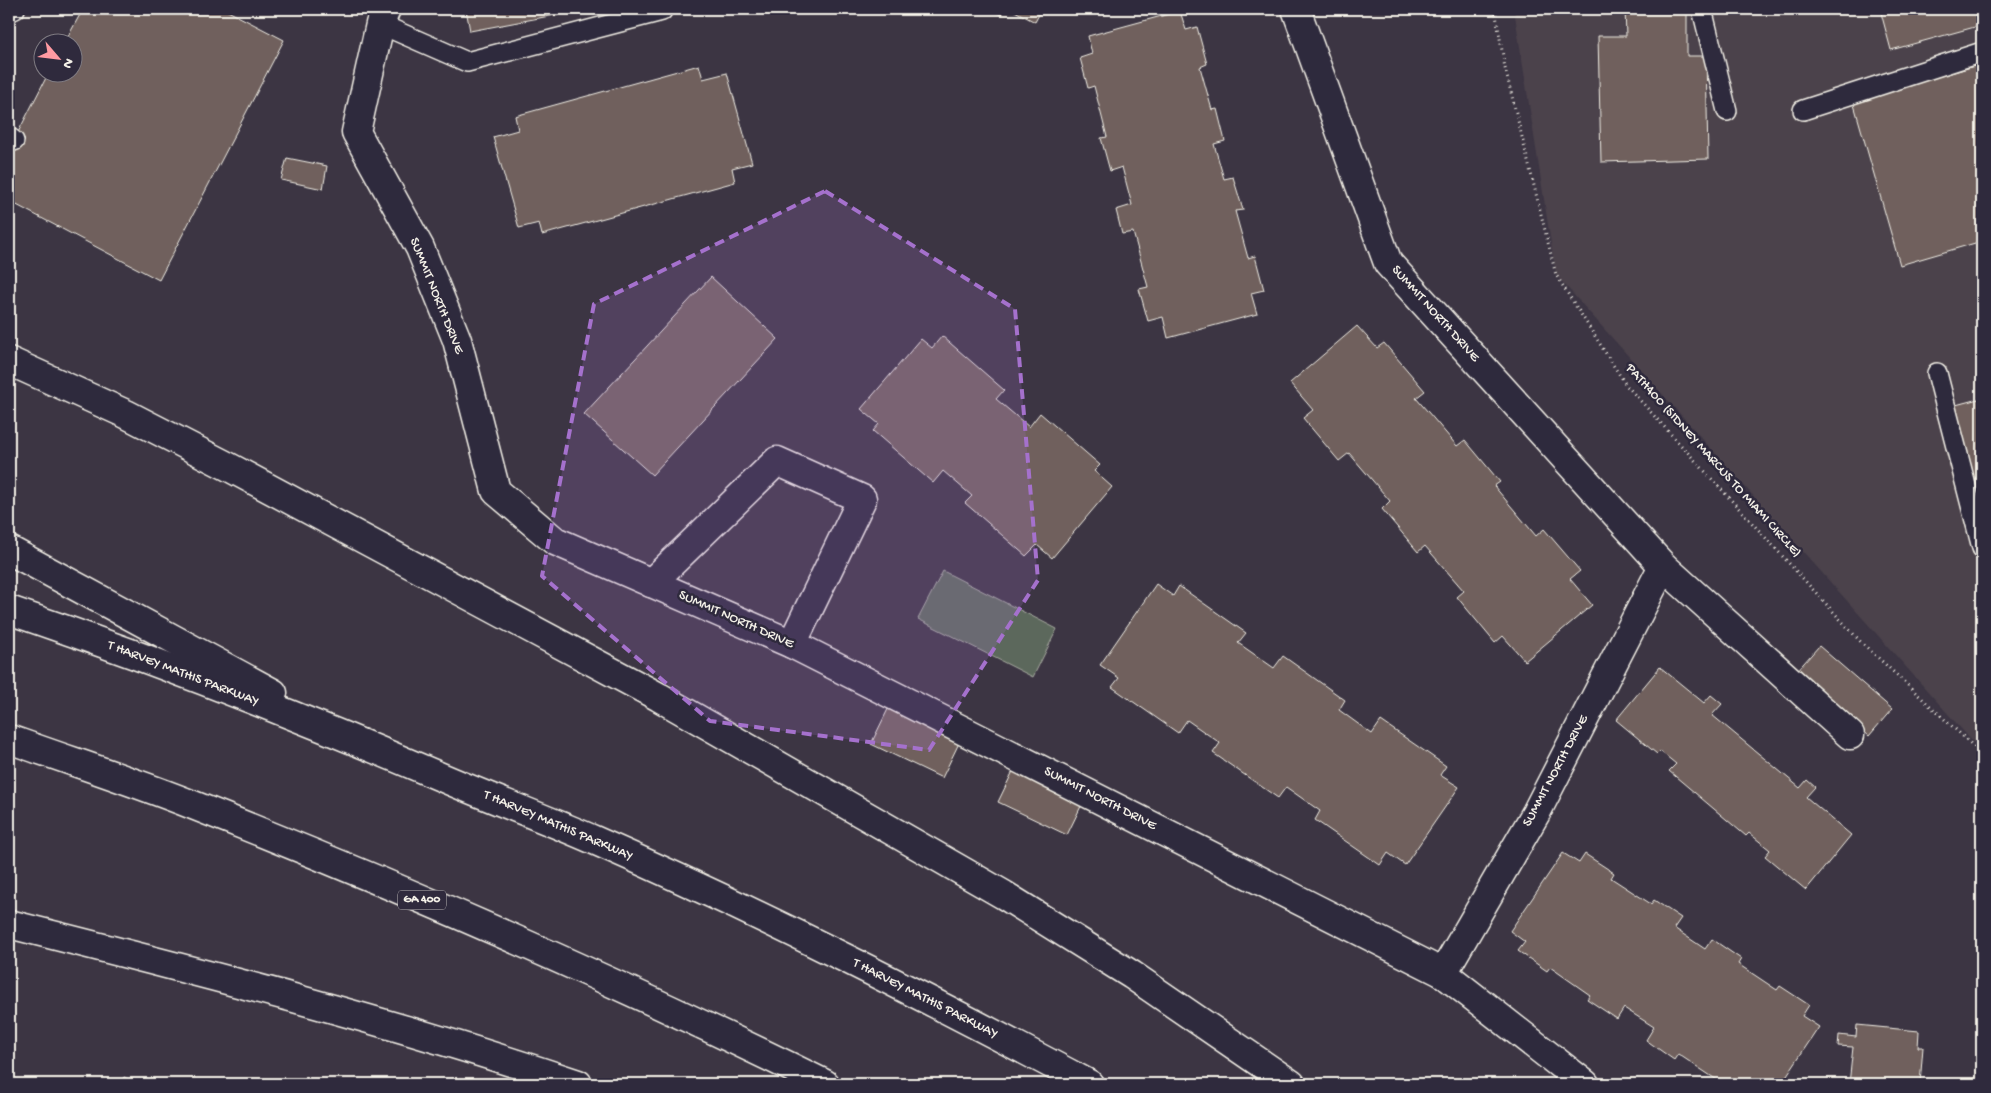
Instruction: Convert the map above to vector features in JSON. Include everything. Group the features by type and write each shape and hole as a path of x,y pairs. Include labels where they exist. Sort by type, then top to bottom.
{"main road":[{"name":"SUMMIT NORTH DRIVE","path":"1296,9 1388,263 1663,566 1850,735"},
{"name":"SUMMIT NORTH DRIVE","path":"383,16 356,132 420,248 456,340 496,491 556,542 792,644 1443,973 1585,1084"},
{"path":"9,361 126,414 229,467 659,697 1004,895 1132,975 1291,1084"},
{"path":"651,583 777,461 862,499 792,644"},
{"path":"9,550 383,752"},
{"name":"SUMMIT NORTH DRIVE","path":"1443,973 1536,813 1663,566"},
{"name":"T HARVEY MATHIS PARKWAY","path":"9,610 120,648 383,752 594,840 957,1014 1090,1084"},
{"name":"GA 400","path":"9,738 191,804 548,953 728,1036 826,1084"},
{"path":"9,924 165,963 384,1024 578,1084"}],"lane":[{"path":"9,12 15,9"},
{"path":"1702,9 1727,111"},
{"path":"383,16 467,62 662,12"},
{"path":"1804,110 1982,52"},
{"path":"1937,373 1982,548"}],"path":[{"name":"PATH400 (SIDNEY MARCUS TO MIAMI CIRCLE)","path":"1494,9 1505,68 1556,275 1626,385 1860,641 1982,754"}],"highlighted area":[{"path":"825,191 1015,309 1038,580 929,750 710,721 542,576 594,304"}],"shaded area":[{"path":"1514,9 1982,9 1982,752 1556,275"}],"green space":[{"path":"943,571 1057,629 1033,677 918,619"}],"building":[{"path":"83,9 224,9 284,40 159,280 9,201 9,150 44,82 82,82 82,32 70,32"},
{"path":"466,9 587,9 470,31"},
{"path":"989,9 1004,9 1001,15"},
{"path":"1011,9 1042,9 1035,22"},
{"path":"1625,9 1687,9 1687,56 1706,56 1708,159 1601,162 1598,36 1626,36"},
{"path":"1880,9 1982,9 1982,25 1891,50"},
{"path":"1180,11 1186,30 1197,27 1207,64 1200,67 1212,110 1217,109 1225,141 1214,144 1224,179 1233,177 1243,210 1235,211 1238,222 1248,258 1255,256 1264,290 1251,293 1257,314 1168,338 1163,317 1148,321 1139,289 1148,287 1133,232 1122,234 1116,210 1132,205 1122,167 1110,171 1101,138 1107,137 1094,86 1088,88 1080,58 1092,54 1088,36"},
{"path":"1982,64 1982,241 1900,265 1853,101"},
{"path":"699,65 703,79 727,73 752,163 732,168 735,182 542,235 539,223 519,228 493,137 518,130 515,116"},
{"path":"287,158 327,166 323,189 281,180"},
{"path":"711,277 778,339 652,475 584,414"},
{"path":"1357,326 1377,348 1384,343 1425,391 1416,398 1457,446 1465,440 1500,482 1494,486 1536,536 1544,529 1580,571 1570,579 1592,605 1525,661 1503,636 1495,643 1457,597 1464,591 1425,546 1418,552 1382,509 1390,501 1349,453 1339,461 1303,418 1313,410 1290,383"},
{"path":"942,336 1004,390 996,399 1029,427 1040,413 1100,465 1094,471 1112,487 1052,558 1037,545 1026,556 965,503 972,496 943,471 933,483 873,431 879,424 861,409 921,339 932,348"},
{"path":"1982,398 1982,519 1952,406"},
{"path":"1156,584 1173,596 1179,586 1246,633 1238,643 1274,668 1283,656 1345,700 1339,710 1372,734 1381,721 1446,766 1440,775 1459,787 1405,865 1388,853 1380,865 1315,820 1320,811 1286,787 1278,798 1213,753 1220,743 1187,720 1178,733 1112,687 1119,678 1100,665"},
{"path":"1819,646 1892,709 1869,736 1796,672"},
{"path":"1660,667 1704,703 1711,695 1722,704 1712,715 1800,788 1807,780 1815,787 1806,797 1851,835 1806,890 1765,856 1770,850 1749,833 1746,836 1669,771 1676,764 1660,751 1657,754 1616,720"},
{"path":"890,705 961,739 942,778 871,744"},
{"path":"1015,767 1084,800 1067,835 998,802"},
{"path":"1563,853 1579,863 1585,854 1614,873 1611,878 1651,904 1654,900 1681,918 1674,928 1705,949 1712,939 1741,959 1738,964 1777,990 1780,986 1809,1005 1802,1016 1819,1027 1781,1084 1714,1084 1717,1080 1678,1054 1674,1060 1646,1040 1654,1027 1624,1008 1617,1019 1587,999 1590,995 1550,967 1547,971 1518,951 1525,942 1510,931"},
{"path":"1857,1025 1919,1031 1918,1047 1923,1047 1920,1084 1849,1084 1853,1047 1838,1046 1839,1035 1856,1037"},
{"path":"124,1077 138,1084 120,1084"}]}
